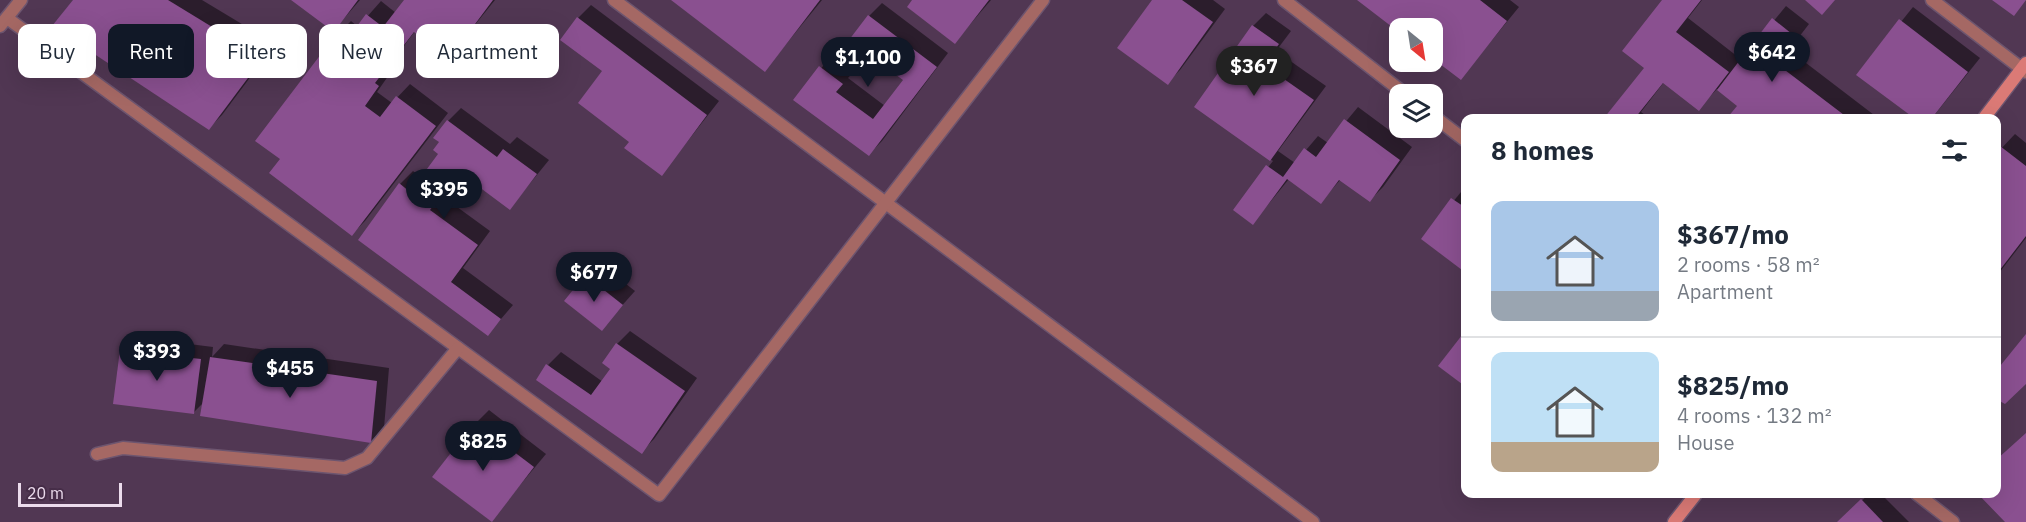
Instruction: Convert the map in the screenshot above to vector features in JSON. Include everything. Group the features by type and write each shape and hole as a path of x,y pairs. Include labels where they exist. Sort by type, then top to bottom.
{"street":[{"path":"21,0 4,22 458,348 658,495 1043,0"},
{"path":"614,0 1313,522"},
{"path":"1284,0 1393,84"},
{"path":"1932,0 2025,68 1987,114"},
{"path":"1443,124 1461,137"},
{"path":"97,454 123,448 345,468 368,458 458,348"},
{"path":"1674,522 1693,498"},
{"path":"1922,498 1953,522"}],"building":[{"path":"73,0 168,0 207,24 206,78 248,78 209,130 130,78 194,78 194,24 108,24 108,63 96,55 96,24 54,24"},
{"path":"291,0 358,0 340,24 323,24"},
{"path":"404,0 493,0 475,24 416,24 416,34 414,32 404,45 404,24 385,24"},
{"path":"671,0 820,0 765,72"},
{"path":"912,0 989,0 955,44 907,7"},
{"path":"1152,0 1182,0 1213,22 1168,85 1117,48"},
{"path":"1357,0 1480,0 1507,21 1461,80 1443,66 1443,18 1389,18 1389,25"},
{"path":"1662,0 1701,0 1676,32 1729,72 1699,111 1663,83 1638,114 1607,114 1644,68 1622,51"},
{"path":"1805,0 1835,0 1822,15"},
{"path":"1992,0 2026,0 2014,16"},
{"path":"366,14 379,24 359,24"},
{"path":"868,15 937,67 869,156 793,100 819,66 843,84 836,92 873,119 903,80 849,40"},
{"path":"577,17 707,115 662,176 624,148 629,142 578,103 602,71 560,40"},
{"path":"1772,18 1797,38 1777,64 1843,114 1730,114 1737,106 1717,90"},
{"path":"1899,19 1968,72 1935,114 1909,114 1856,75"},
{"path":"1252,25 1279,44 1264,65 1314,100 1270,161 1194,107"},
{"path":"319,57 319,78 379,78 375,83 379,86 365,106 380,117 396,96 436,126 352,236 269,173 280,159 255,141 303,78 307,78 307,73"},
{"path":"1344,119 1400,160 1370,202 1339,180 1321,204 1287,179 1253,225 1233,210 1266,165 1283,177 1304,148 1316,157"},
{"path":"447,120 497,157 503,149 537,174 510,210 459,172 430,210 478,245 451,282 501,319 488,336 358,240 399,183 410,192 438,154 433,150 439,142 433,138"},
{"path":"2001,147 2026,166 2026,236 2001,268"},
{"path":"1451,198 1461,205 1461,269 1421,239"},
{"path":"585,275 623,305 602,331 564,301"},
{"path":"2026,334 2026,384 2005,404 2001,402 2001,365"},
{"path":"1461,336 1461,383 1438,366"},
{"path":"616,343 685,391 642,454 536,380 546,364 591,395 610,369 602,363"},
{"path":"120,350 201,359 194,414 113,404"},
{"path":"210,357 377,381 371,443 200,416"},
{"path":"475,422 534,467 492,522 432,477"},
{"path":"2026,433 2026,522 2005,522 1982,498 2001,498 2001,456"},
{"path":"1861,499 1883,522 1837,522"}]}
